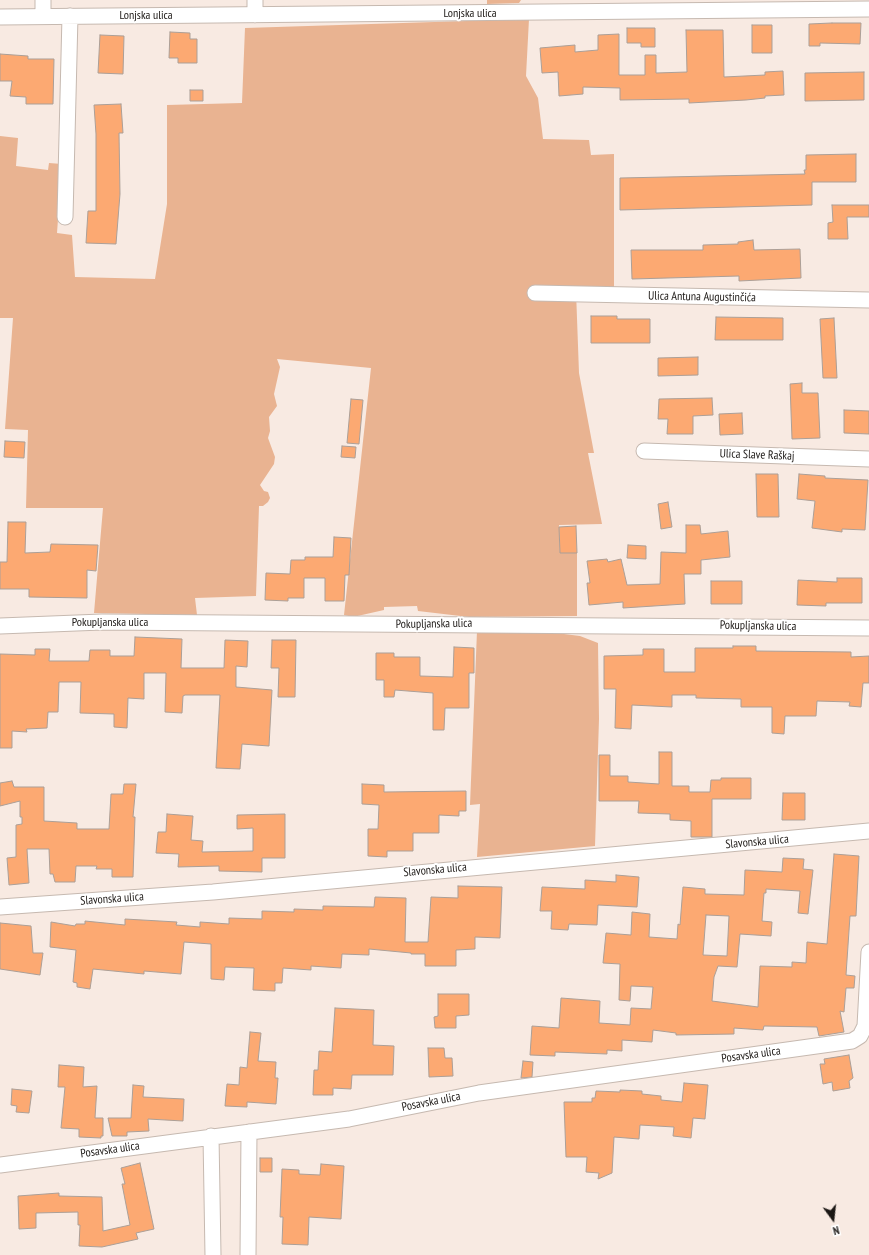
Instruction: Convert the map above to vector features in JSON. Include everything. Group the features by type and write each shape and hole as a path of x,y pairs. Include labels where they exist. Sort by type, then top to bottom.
{"street":[{"path":"43,0 43,16"},
{"path":"255,0 255,15"},
{"name":"Lonjska ulica","path":"0,17 255,15 529,7 804,5 869,9"},
{"path":"65,217 70,16"},
{"name":"Ulica Antuna Augustinčića","path":"535,293 869,300"},
{"name":"Ulica Slave Raškaj","path":"644,451 869,459"},
{"name":"Pokupljanska ulica","path":"0,626 102,622 869,628"},
{"name":"Slavonska ulica","path":"0,907 213,892 869,831"},
{"name":"Posavska ulica","path":"0,1165 349,1119 479,1093 844,1043 856,1040 860,1036 865,1026 869,952"},
{"path":"248,1255 249,1132"},
{"path":"211,1136 213,1255"}],"shaded area":[{"path":"487,0 521,0 519,3 487,4"},
{"path":"529,19 526,76 538,98 543,139 589,140 591,155 614,154 614,288 576,291 579,373 594,453 588,453 602,524 559,525 560,553 577,553 577,616 469,617 418,611 417,606 384,607 384,610 353,617 344,615 371,368 277,359 280,367 274,394 277,406 269,417 270,431 268,438 275,457 274,464 260,485 264,491 268,492 270,498 263,506 259,506 256,596 195,598 197,615 94,613 103,508 26,508 28,430 5,429 13,318 0,318 0,136 18,138 16,166 48,170 49,163 62,164 57,233 72,235 75,277 155,279 167,204 167,105 242,103 245,28"},
{"path":"477,631 540,631 580,636 598,643 599,719 595,846 477,857 480,804 470,805"}],"building":[{"path":"861,23 860,44 820,43 820,46 809,46 809,24"},
{"path":"752,25 772,25 772,53 752,53"},
{"path":"627,28 655,28 655,47 641,47 641,43 627,43"},
{"path":"686,30 723,30 724,77 765,75 765,72 783,71 784,95 765,96 765,98 746,100 689,103 689,99 620,100 620,88 583,87 583,94 559,96 558,72 542,73 540,48 575,45 575,52 598,50 598,35 619,34 619,75 645,75 645,55 656,55 656,73 687,72"},
{"path":"170,32 190,33 190,39 197,39 197,63 178,63 178,58 169,58"},
{"path":"100,35 124,36 123,74 98,73"},
{"path":"0,54 28,56 28,59 54,59 53,104 26,104 26,97 10,96 12,81 0,81"},
{"path":"864,72 864,100 805,101 805,73"},
{"path":"190,90 203,90 203,101 190,101"},
{"path":"121,104 123,133 119,133 120,194 116,244 86,243 88,211 96,211 96,134 94,105"},
{"path":"856,154 856,182 812,182 812,205 620,210 620,178 805,174 804,170 806,170 806,155"},
{"path":"832,205 869,205 869,217 847,217 848,239 828,239 828,223 833,222"},
{"path":"753,240 754,250 800,249 801,278 739,281 739,276 632,279 631,250 703,250 703,245 738,244 738,242"},
{"path":"591,316 617,316 617,319 650,319 650,343 591,343"},
{"path":"716,317 783,318 783,340 715,340"},
{"path":"834,318 837,378 823,378 820,319"},
{"path":"698,357 698,375 658,376 658,358"},
{"path":"802,383 802,393 818,393 820,438 792,439 790,384"},
{"path":"712,398 713,415 693,416 693,434 667,434 668,419 658,419 659,399"},
{"path":"351,399 363,400 359,444 347,443"},
{"path":"844,410 869,411 869,434 844,433"},
{"path":"742,413 743,434 720,435 719,414"},
{"path":"5,441 25,442 24,458 4,457"},
{"path":"342,446 356,447 355,458 341,457"},
{"path":"756,474 778,474 779,517 757,517"},
{"path":"799,474 825,476 825,478 868,480 865,530 842,529 842,532 812,528 815,501 797,499"},
{"path":"668,502 672,527 661,529 658,504"},
{"path":"8,522 26,522 25,553 50,552 51,544 98,545 96,571 87,570 87,598 29,597 29,589 0,589 0,562 7,562"},
{"path":"686,525 700,525 701,534 728,531 730,557 701,560 701,574 684,574 685,604 623,608 623,602 589,605 587,583 590,583 587,561 607,559 608,562 621,559 627,585 660,584 661,552 686,553"},
{"path":"576,526 577,553 560,553 559,527"},
{"path":"334,537 351,538 349,575 345,575 344,601 325,601 325,578 304,578 304,598 288,598 288,601 265,600 266,573 290,574 291,560 305,560 305,557 333,557"},
{"path":"628,545 646,546 646,559 627,558"},
{"path":"837,578 862,578 862,603 826,603 826,606 797,605 798,580 837,582"},
{"path":"711,581 742,581 742,604 711,604"},
{"path":"135,637 182,639 181,668 224,668 225,640 248,641 247,667 236,666 236,687 272,690 269,746 242,744 240,769 216,768 220,695 185,695 183,696 182,713 165,712 166,673 144,673 144,699 128,698 127,728 114,727 114,714 80,713 81,682 59,682 58,712 48,712 47,728 26,729 27,732 12,731 12,748 0,748 0,654 35,655 35,649 50,649 49,661 89,661 90,650 110,650 110,656 134,656"},
{"path":"272,640 296,640 295,697 278,697 279,668 271,668"},
{"path":"733,646 756,646 756,651 851,652 851,657 869,656 869,683 863,683 861,707 849,706 850,702 817,701 816,716 785,716 784,734 772,733 772,707 741,707 741,699 696,698 696,695 672,695 672,707 632,705 631,729 615,728 616,689 604,689 604,656 643,655 643,649 664,649 664,672 695,672 695,648 733,648"},
{"path":"454,647 474,648 474,673 469,673 469,708 445,708 444,730 433,730 433,693 395,690 394,697 384,697 384,680 376,680 376,653 394,653 394,657 420,657 420,676 453,677"},
{"path":"659,752 672,752 672,786 689,786 689,792 710,792 711,780 721,780 721,778 751,778 751,799 712,799 712,837 691,837 691,821 670,820 670,814 638,813 639,801 599,801 599,755 610,755 610,776 628,776 628,782 659,784"},
{"path":"12,781 14,787 44,787 44,821 77,823 77,829 109,829 111,794 123,794 124,784 136,784 133,817 135,817 133,877 112,877 112,869 96,869 97,866 76,866 75,882 55,882 53,874 50,874 49,849 27,849 29,883 9,885 7,858 16,857 16,825 22,824 22,817 20,817 20,801 0,806 0,783"},
{"path":"362,784 384,785 384,792 466,791 466,811 459,811 459,816 439,815 439,833 413,833 413,851 387,851 387,857 368,856 368,829 378,829 379,805 362,804"},
{"path":"783,793 805,793 805,820 782,820"},
{"path":"167,814 193,816 191,840 203,841 202,852 253,851 253,828 237,829 237,815 285,814 285,858 262,858 262,872 219,871 219,866 178,867 179,854 156,853 158,832 166,832"},
{"path":"834,854 859,856 856,916 850,916 846,975 855,976 854,988 846,988 844,1012 840,1011 844,1032 819,1036 817,1027 764,1026 763,1030 734,1028 734,1034 676,1035 676,1033 653,1030 652,1042 622,1040 622,1051 607,1050 607,1054 555,1052 555,1056 530,1055 532,1026 559,1028 561,998 600,1001 599,1023 630,1025 631,1008 651,1009 653,987 631,986 630,1001 619,1000 620,964 603,963 606,933 631,935 632,912 650,914 649,937 677,939 678,924 680,925 683,887 705,889 705,894 744,895 745,870 782,872 783,858 804,859 803,869 813,870 808,914 798,913 800,891 766,889 766,893 764,893 762,921 772,922 771,936 740,934 737,967 718,966 714,977 712,1001 758,1007 760,966 792,967 792,962 806,963 807,942 827,944","holes":["706,915 729,916 727,956 703,955"]},
{"path":"616,875 639,877 637,907 598,905 597,925 569,924 568,930 551,929 552,911 540,911 542,887 585,889 585,880 616,882"},
{"path":"458,886 502,887 500,938 475,937 475,949 456,950 456,966 425,966 425,954 411,954 369,949 369,955 342,954 341,968 311,966 311,970 283,968 282,983 275,983 275,991 253,990 254,968 225,967 224,980 211,979 211,944 184,942 181,974 144,971 144,974 93,969 90,989 77,987 77,983 73,982 76,950 50,947 51,922 75,926 76,924 85,924 85,921 125,925 125,919 177,922 176,925 200,927 200,922 229,924 229,918 262,919 262,911 294,912 294,909 323,910 323,906 374,907 375,897 406,898 405,942 428,942 431,897 458,898"},
{"path":"0,923 31,926 33,953 43,953 40,975 0,969"},
{"path":"438,994 469,994 469,1015 456,1016 456,1028 435,1028 434,1017 438,1016"},
{"path":"335,1008 374,1010 373,1045 394,1046 393,1075 352,1075 351,1089 333,1088 333,1095 313,1095 314,1070 318,1070 319,1051 332,1052"},
{"path":"250,1032 261,1033 258,1061 276,1062 275,1078 278,1078 276,1104 247,1102 247,1107 225,1106 227,1084 239,1085 240,1067 247,1068"},
{"path":"428,1048 444,1048 445,1058 452,1058 453,1076 429,1077"},
{"path":"849,1055 853,1078 849,1081 850,1088 833,1091 832,1082 823,1084 820,1064 825,1064 824,1059"},
{"path":"523,1061 533,1062 532,1077 521,1078"},
{"path":"59,1065 84,1067 83,1087 97,1086 95,1118 103,1118 103,1136 101,1136 101,1138 79,1137 79,1129 61,1128 65,1087 58,1087"},
{"path":"684,1083 708,1085 705,1119 693,1118 691,1138 673,1136 674,1127 640,1125 639,1139 614,1137 612,1173 598,1179 599,1173 586,1172 587,1157 566,1157 564,1102 592,1102 592,1098 595,1098 596,1091 620,1092 620,1090 642,1091 642,1094 661,1096 661,1100 682,1102"},
{"path":"133,1085 144,1086 143,1097 184,1099 183,1121 148,1119 149,1131 127,1132 127,1136 112,1136 108,1118 131,1118"},
{"path":"12,1089 32,1091 29,1113 16,1112 17,1106 11,1105"},
{"path":"260,1158 272,1158 272,1172 260,1172"},
{"path":"140,1163 154,1229 136,1233 138,1239 102,1247 79,1246 80,1225 78,1225 78,1212 36,1213 36,1228 19,1229 18,1196 59,1193 59,1196 102,1197 103,1231 130,1225 122,1184 125,1184 121,1168"},
{"path":"321,1164 344,1166 341,1219 309,1217 308,1245 282,1244 283,1217 280,1217 282,1169 299,1170 299,1174 320,1175"}]}
